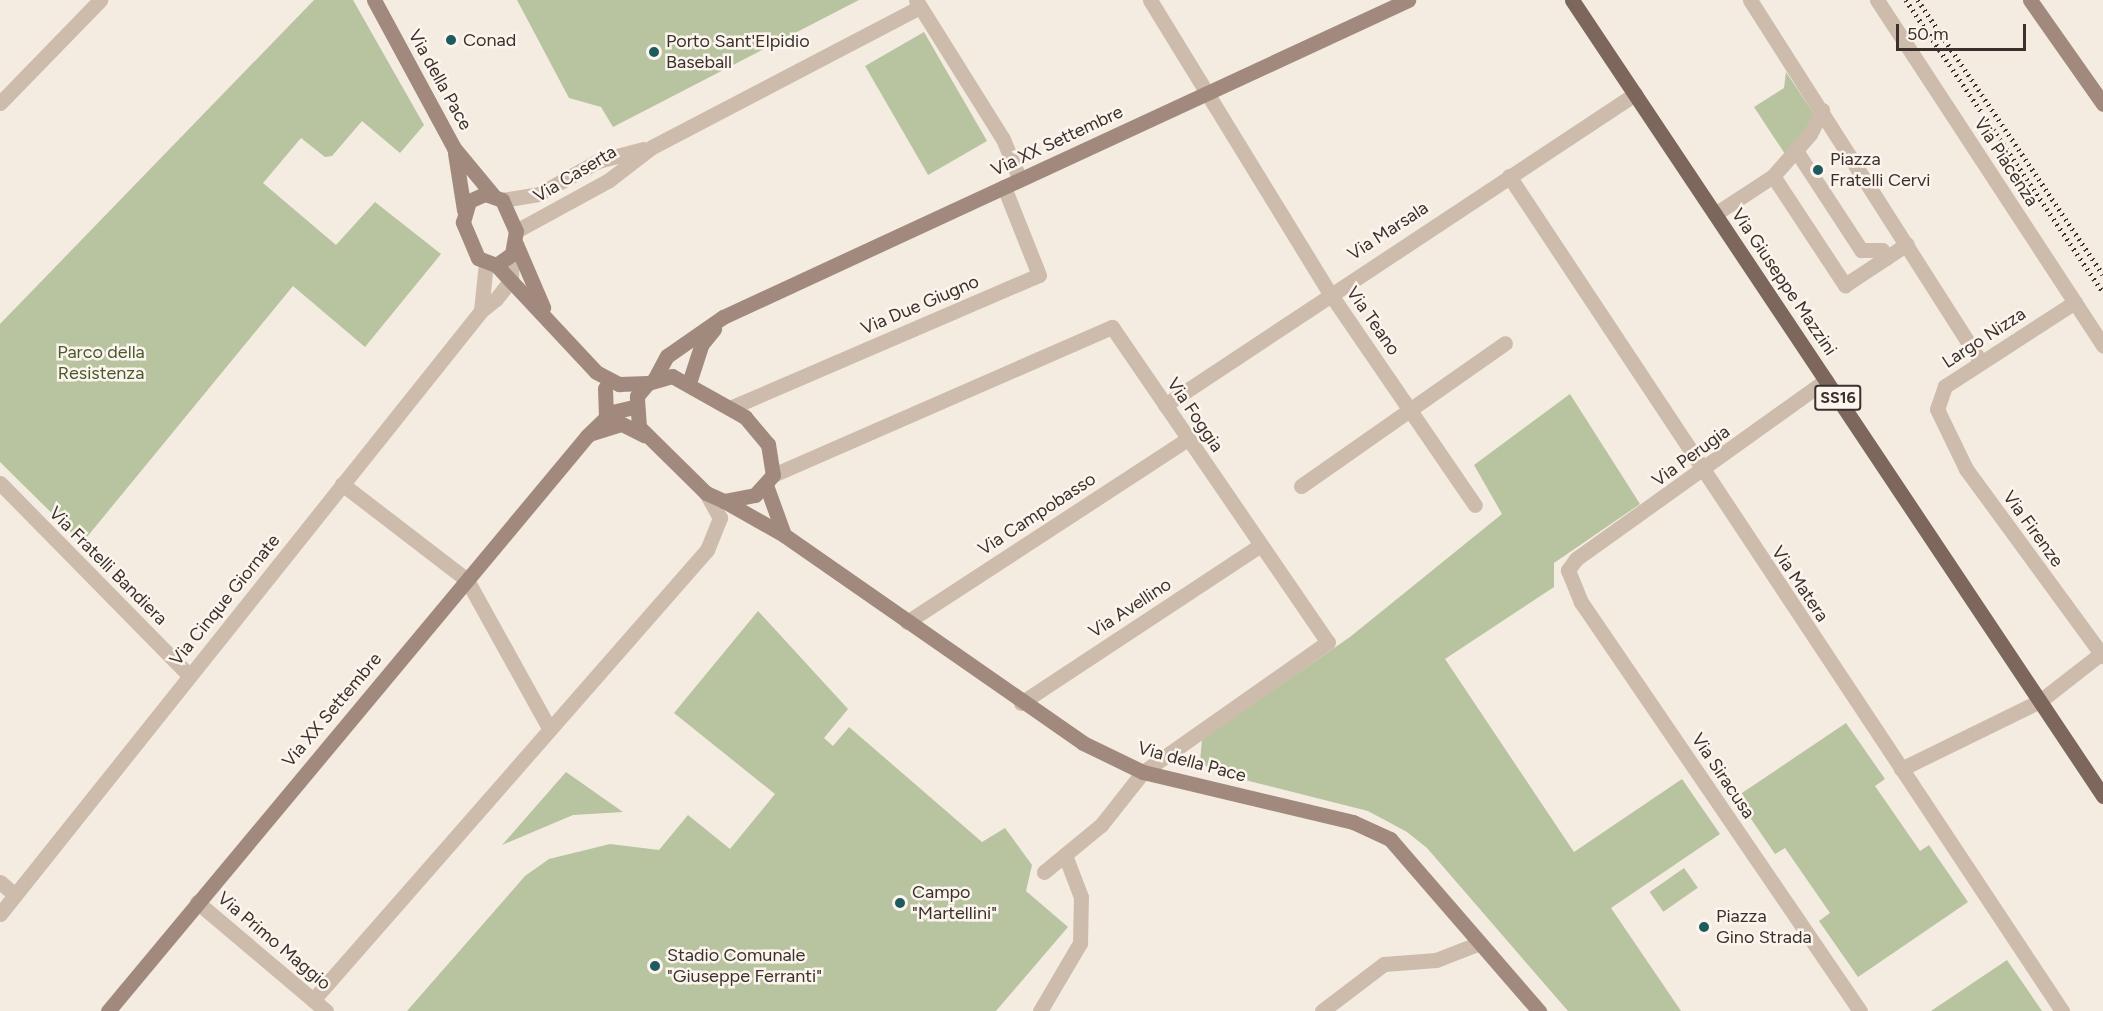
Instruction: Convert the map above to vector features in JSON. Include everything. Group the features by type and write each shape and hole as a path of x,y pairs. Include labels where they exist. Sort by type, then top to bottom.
{"main road":[{"name":"Via della Pace","path":"374,0 454,148 497,198 515,243"},
{"name":"Via Giuseppe Mazzini","path":"1572,0 2103,796"},
{"path":"2030,0 2103,104"},
{"name":"Via XX Settembre","path":"108,1011 587,436 606,416 634,406 667,356 723,317 1208,93 1398,2"},
{"name":"Via della Pace","path":"454,148 470,246 491,264"},
{"path":"464,210 476,196 497,198"},
{"path":"549,321 515,243 491,264 511,280 596,372 606,388 634,406 636,421 649,438 706,493"},
{"name":"Via XX Settembre","path":"689,382 701,345 723,317"},
{"path":"596,372 619,384 651,381 672,375 689,382 709,401 730,408 768,444 770,480 784,535"},
{"path":"606,388 606,416"},
{"path":"587,436 622,424 649,438"},
{"path":"724,501 742,500 770,480"},
{"name":"Via della Pace","path":"706,493 784,535 1021,703 1143,772 1353,822 1390,839 1539,1011"}],"street":[{"path":"0,103 100,0"},
{"name":"Via Teano","path":"1150,0 1329,292 1475,505"},
{"name":"Via Piacenza","path":"1877,0 2103,346"},
{"path":"1756,2 1981,362"},
{"path":"918,3 1003,139 1020,180"},
{"name":"Via Caserta","path":"515,243 609,180 652,147 918,3"},
{"name":"Via Marsala","path":"1165,405 1329,292 1635,94"},
{"path":"1715,214 1777,170 1795,149 1822,110"},
{"name":"Via Caserta","path":"497,198 539,194 598,161 652,147"},
{"path":"1795,149 1861,250 1882,250 1886,258"},
{"path":"1777,170 1845,285 1906,244"},
{"name":"Via Matera","path":"1509,176 1703,473 2062,1011"},
{"name":"Via Due Giugno","path":"730,408 1039,275 1004,187"},
{"path":"511,280 515,243"},
{"path":"481,311 491,264"},
{"name":"Via Cinque Giornate","path":"0,914 481,311 511,280"},
{"name":"Largo Nizza","path":"1940,420 1940,391 2075,302"},
{"name":"Via Foggia","path":"770,480 1112,327 1328,642 1143,772"},
{"path":"1301,486 1505,343"},
{"name":"Via Perugia","path":"1576,559 1703,473 1826,380"},
{"name":"Via Firenze","path":"1940,420 1966,469 2102,654"},
{"name":"Via Campobasso","path":"907,622 1188,439"},
{"name":"Via Fratelli Bandiera","path":"0,483 189,675"},
{"path":"342,484 467,580 548,726"},
{"path":"312,1000 718,533 720,518 706,493"},
{"name":"Via Avellino","path":"1021,703 1262,545"},
{"name":"Via Siracusa","path":"1576,559 1569,582 1581,602 1860,1011"},
{"path":"1901,769 2040,701 2102,654"},
{"path":"1044,872 1101,825 1143,772"},
{"path":"1040,1011 1080,943 1081,897 1065,855"},
{"path":"0,882 15,895"},
{"name":"Via Primo Maggio","path":"197,902 326,1011"},
{"path":"1322,1011 1384,964 1436,960 1480,943"}],"green space":[{"name":"Parco della Resistenza","path":"314,0 353,0 424,125 400,153 362,121 332,156 325,157 301,138 263,183 336,245 375,202 441,254 365,347 293,286 82,543 0,462 0,324"},
{"name":"Porto Sant'Elpidio Baseball","path":"517,0 859,0 613,127 601,107 569,98"},
{"path":"924,32 987,141 928,175 865,66"},
{"path":"1786,72 1818,120 1787,157 1754,107 1784,88"},
{"path":"1570,394 1640,504 1554,563 1554,587 1445,659 1574,852 1682,779 1720,834 1611,908 1681,1011 1568,1011 1427,848 1407,832 1368,811 1217,773 1200,762 1202,739 1350,637 1502,514 1474,465"},
{"path":"758,611 848,709 824,738 833,746 849,727 982,842 1005,828 1032,865 1026,891 1068,927 996,1011 407,1011 525,876 549,859 610,844 659,850 688,815 730,849 775,794 674,713"},
{"path":"1846,723 1885,779 1875,786 1920,851 1929,845 1968,902 1858,977 1819,921 1830,913 1785,848 1775,854 1736,797"},
{"path":"566,772 623,812 573,815 502,845"},
{"path":"1684,868 1698,888 1663,912 1650,892"},
{"path":"2007,960 2042,1011 1931,1011"}],"railway":[{"path":"1906,0 2103,292"},
{"path":"1918,0 2103,274"}],"place":[{"name":"Conad","path":"451,40"},
{"name":"Porto Sant'Elpidio Baseball","path":"654,52"},
{"name":"Piazza Fratelli Cervi","path":"1818,170"},
{"name":"Campo \"Martellini\"","path":"900,903"},
{"name":"Piazza Gino Strada","path":"1704,927"},
{"name":"Stadio Comunale \"Giuseppe Ferranti\"","path":"655,966"}]}
